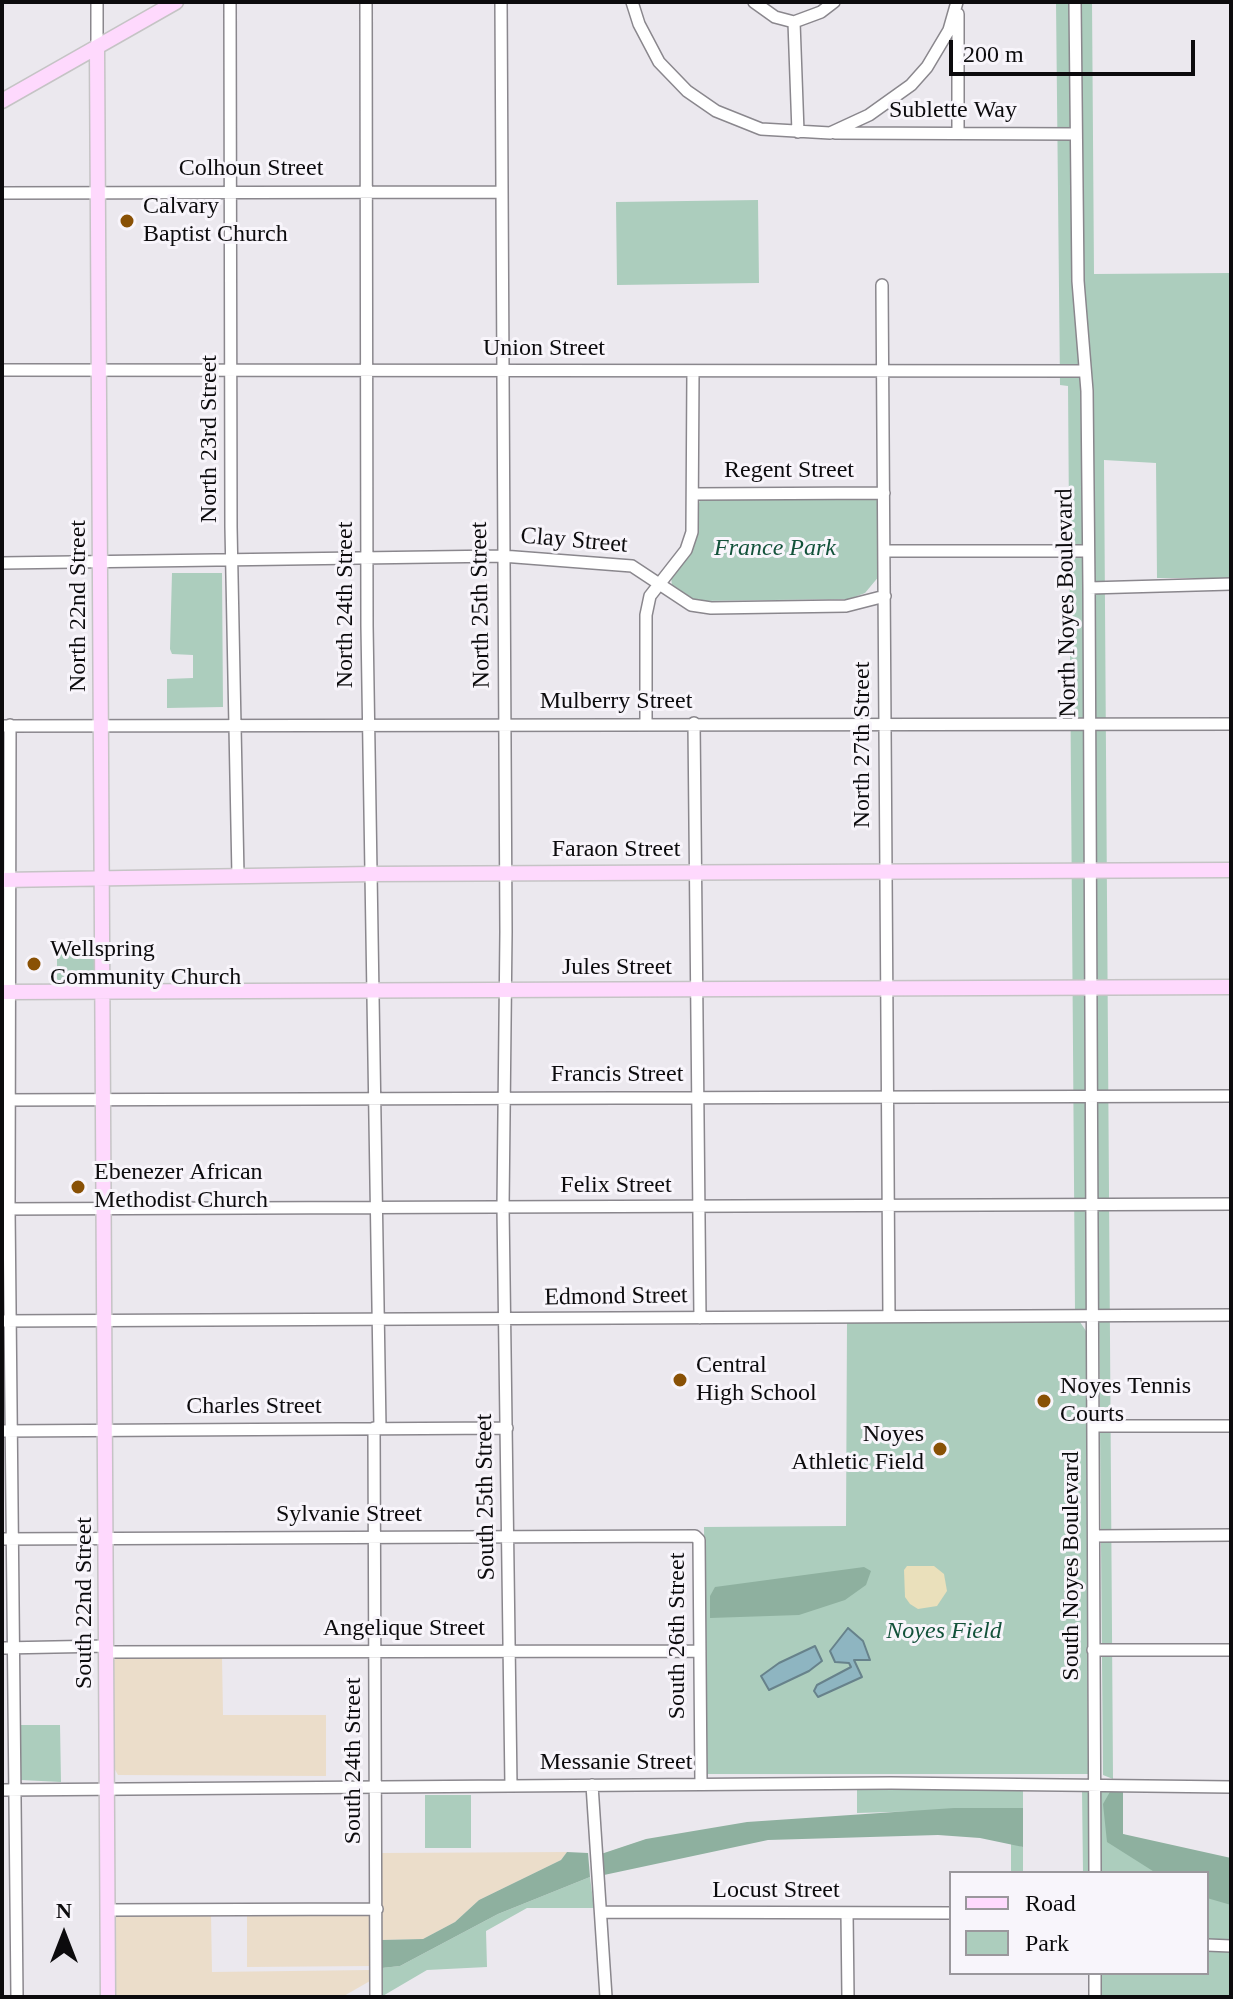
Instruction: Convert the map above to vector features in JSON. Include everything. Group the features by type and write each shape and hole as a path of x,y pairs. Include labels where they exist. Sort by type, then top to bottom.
{"main road":[{"path":"4,99 176,2"},
{"name":"North 22nd Street","path":"97,48 104,1209"},
{"name":"Faraon Street","path":"6,880 372,874 1231,870"},
{"name":"Jules Street","path":"6,992 1231,987"},
{"name":"South 22nd Street","path":"104,1209 108,1997"}],"street":[{"name":"North 22nd Street","path":"97,2 97,48"},
{"name":"North 23rd Street","path":"230,2 233,190 231,561 238,876"},
{"name":"North 24th Street","path":"366,2 367,559 374,1207"},
{"name":"North 25th Street","path":"501,2 506,990 503,1207"},
{"name":"Sublette Way","path":"632,2 639,24 659,62 687,91 716,111 750,127 830,133 1076,134"},
{"path":"754,2 775,17 794,22 821,12 834,2"},
{"path":"958,2 958,133"},
{"path":"830,133 869,115 911,85 927,67 949,30 958,2"},
{"name":"North Noyes Boulevard","path":"1075,2 1078,281 1085,371 1089,588 1093,1204"},
{"path":"794,22 798,132"},
{"name":"Colhoun Street","path":"2,193 233,190 500,192"},
{"name":"North 27th Street","path":"882,285 889,1316"},
{"name":"Union Street","path":"2,370 1085,371"},
{"path":"646,724 646,615 658,582 689,545 694,494 693,371"},
{"name":"Regent Street","path":"694,494 884,493"},
{"path":"884,551 1088,551"},
{"name":"Clay Street","path":"2,563 502,556 632,566 691,605 738,608 846,606 885,596"},
{"path":"1089,588 1231,584"},
{"path":"694,723 700,1318"},
{"name":"Mulberry Street","path":"6,726 1231,724"},
{"path":"6,726 8,1648 17,1790 17,1997"},
{"name":"Francis Street","path":"6,1100 372,1096 1231,1096"},
{"name":"South Noyes Boulevard","path":"1093,1204 1093,1650 1097,1871"},
{"name":"Felix Street","path":"6,1209 1231,1204"},
{"name":"South 24th Street","path":"374,1207 377,1319 376,1997"},
{"name":"South 25th Street","path":"503,1207 511,1786"},
{"name":"Edmond Street","path":"7,1321 1231,1315"},
{"path":"1094,1426 1231,1426"},
{"name":"Charles Street","path":"8,1431 507,1428"},
{"path":"1094,1536 1231,1535"},
{"name":"Sylvanie Street","path":"8,1539 695,1536"},
{"name":"South 26th Street","path":"695,1536 699,1540 701,1784"},
{"name":"Angelique Street","path":"8,1648 375,1652 700,1651"},
{"path":"1093,1650 1231,1650"},
{"name":"Messanie Street","path":"2,1790 701,1784 1231,1787"},
{"path":"592,1785 606,1997"},
{"path":"108,1910 377,1909"},
{"name":"Locust Street","path":"601,1912 949,1913"},
{"path":"847,1913 848,1997"},
{"path":"1209,1945 1231,1946"},
{"path":"1095,1975 1095,1997"}],"shaded area":[{"path":"118,1657 222,1657 223,1715 326,1715 326,1776 118,1775 113,1766 113,1661"},
{"path":"567,1852 561,1860 479,1900 455,1922 423,1939 381,1940 381,1853"},
{"path":"211,1914 212,1972 370,1970 370,1981 342,1997 112,1997 115,1915"},
{"path":"247,1914 369,1915 370,1966 247,1967"}],"green space":[{"path":"1056,2 1092,2 1094,274 1231,273 1231,578 1157,578 1156,463 1104,460 1113,1779 1103,1775 1099,1311 1075,1311 1068,386 1060,385"},
{"path":"758,200 759,283 617,285 616,202"},
{"name":"France Park","path":"700,499 878,499 880,575 865,593 849,599 698,601 682,595 672,588 671,574 689,552"},
{"path":"172,573 222,573 223,707 167,708 167,679 193,678 193,655 172,654 170,649"},
{"path":"57,949 97,949 97,983 57,985"},
{"name":"Noyes Field","path":"1080,1322 1086,1331 1088,1774 706,1774 704,1527 846,1526 847,1323"},
{"path":"864,1567 871,1571 866,1585 845,1600 799,1615 710,1618 710,1596 715,1587"},
{"path":"21,1725 60,1725 61,1782 21,1780"},
{"path":"1023,1789 1023,1808 857,1813 857,1790"},
{"path":"1082,1790 1123,1791 1123,1834 1205,1871 1083,1871"},
{"path":"1111,1790 1123,1791 1123,1834 1231,1858 1231,1905 1209,1899 1209,1871 1153,1871 1107,1842 1103,1804"},
{"path":"425,1795 471,1795 471,1848 425,1848"},
{"path":"954,1808 1023,1808 1023,1847 980,1838 938,1835 768,1840 604,1875 601,1854 646,1839 747,1822"},
{"path":"1011,1843 1023,1847 1023,1871 1011,1871"},
{"path":"567,1852 588,1853 590,1877 498,1914 400,1966 382,1968 381,1940 423,1939 455,1922 479,1900 561,1860"},
{"path":"1209,1873 1231,1883 1231,1997 1102,1997 1102,1975 1209,1975"},
{"path":"590,1877 594,1908 527,1908 486,1931 487,1967 427,1970 381,1997 382,1968 400,1966 498,1914"}],"sand":[{"path":"907,1566 934,1566 944,1574 947,1591 937,1606 918,1609 910,1604 905,1597 904,1570"}],"water":[{"path":"848,1628 863,1641 870,1660 854,1660 862,1677 818,1697 814,1691 817,1685 851,1667 849,1663 835,1662 830,1651"},
{"path":"815,1646 822,1661 809,1671 769,1690 761,1676 779,1663"}],"place":[{"name":"Calvary Baptist Church","path":"127,221"},
{"name":"Wellspring Community Church","path":"34,964"},
{"name":"Ebenezer African Methodist Church","path":"78,1187"},
{"name":"Central High School","path":"680,1380"},
{"name":"Noyes Tennis Courts","path":"1044,1401"},
{"name":"Noyes Athletic Field","path":"940,1449"}]}
